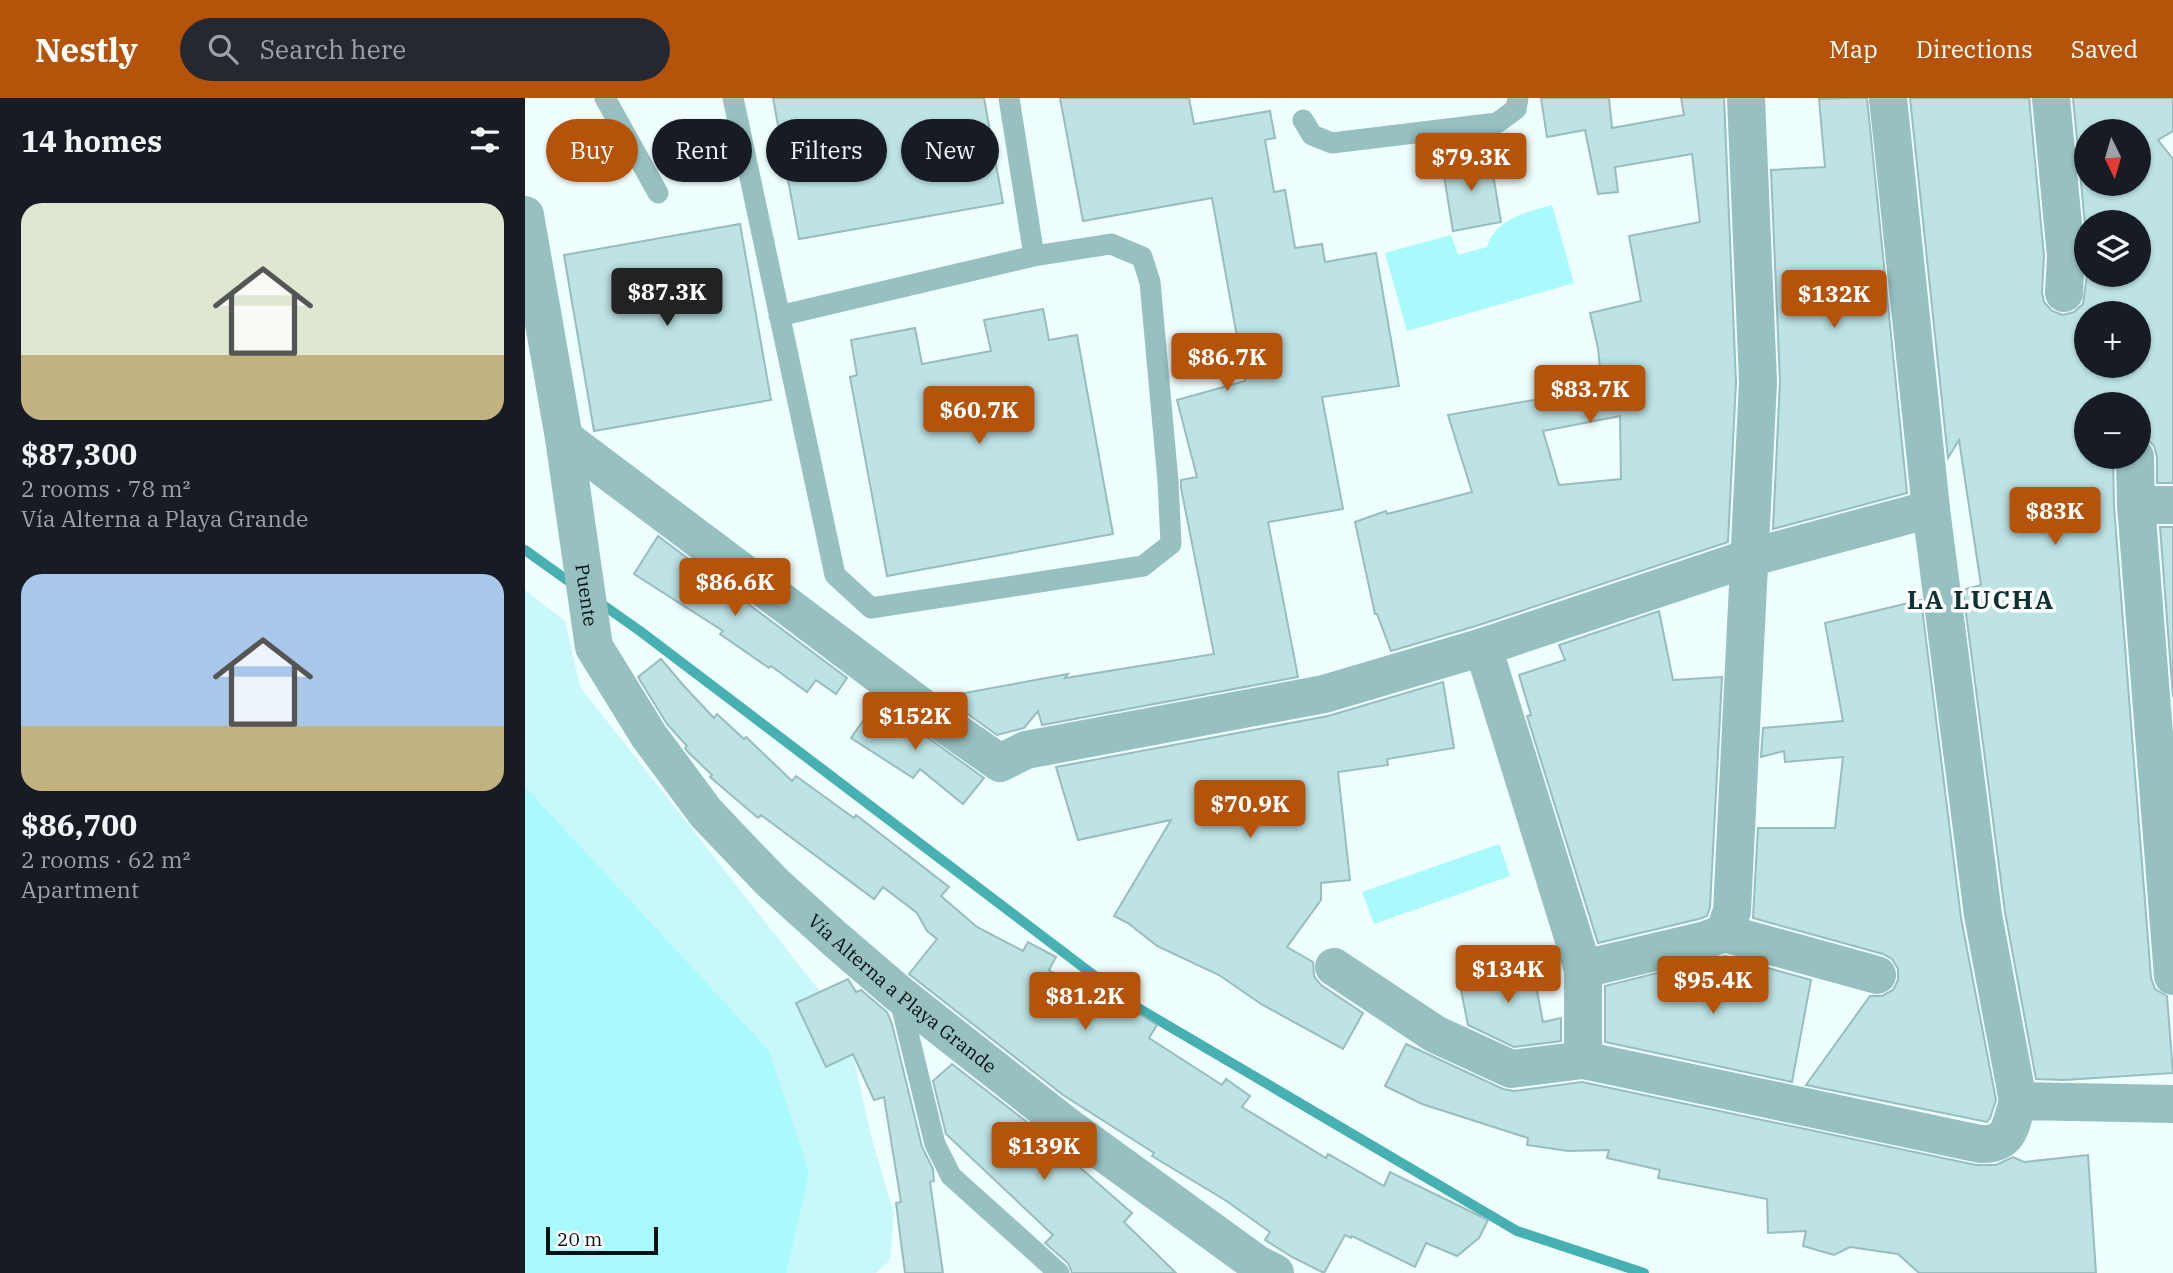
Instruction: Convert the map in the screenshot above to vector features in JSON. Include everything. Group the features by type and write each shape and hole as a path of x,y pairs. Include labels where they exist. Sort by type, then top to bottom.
{"street":[{"path":"1724,933 1732,911 1758,382 1746,98"},
{"path":"1334,967 1435,1034 1511,1069 1583,1060 1980,1144 1996,1144 2006,1137 2018,1101 1983,915 1931,509 1888,98"},
{"path":"2051,98 2066,256 2064,293"},
{"path":"525,215 564,438 947,726 1000,762 1025,750 1324,694 1483,647 1749,558 1931,509"},
{"name":"Puente","path":"564,438 594,647"},
{"path":"2140,469 2155,505 2173,976"},
{"name":"Vía Alterna a Playa Grande","path":"594,647 649,736 706,813 772,882 899,994 1068,1126 1257,1264 1275,1273"},
{"path":"1483,647 1583,969 1583,1060"},
{"path":"1583,969 1706,940 1724,933 1877,975"},
{"path":"2018,1101 2173,1104"}],"lane":[{"path":"605,98 658,193"},
{"path":"733,98 779,316 835,575 871,608 1143,566 1171,544 1150,282 1142,257 1111,244 1034,256 779,316"},
{"path":"1009,98 1034,256"},
{"path":"1303,120 1312,135 1332,143 1497,123 1517,109 1518,98"},
{"path":"899,994 935,1144 951,1176 1059,1273"}],"shaded area":[{"path":"1552,205 1574,283 1407,331 1385,253 1451,235 1458,255 1487,247 1497,229 1505,223 1522,214"},
{"path":"525,590 565,621 580,687 840,1017 853,1055 871,1136 894,1214 890,1260 876,1273 525,1273"},
{"path":"525,787 769,1051 809,1173 786,1273 525,1273"},
{"path":"1499,844 1510,876 1374,924 1362,892"}],"building":[{"path":"773,98 984,98 988,119 901,119 901,182 999,181 1003,203 799,239 788,182 887,182 887,119 777,119"},
{"path":"1060,98 1189,98 1194,124 1270,111 1275,138 1265,140 1274,192 1285,190 1295,248 1322,244 1325,262 1376,253 1399,386 1322,397 1343,509 1268,522 1298,677 1042,725 1038,711 1024,728 997,735 962,710 959,694 1068,674 1065,678 1214,654 1181,488 1181,480 1197,477 1177,400 1245,381 1212,198 1083,221"},
{"path":"1541,98 1609,98 1612,128 1684,115 1681,98 1724,98 1736,382 1728,542 1476,626 1391,651 1375,614 1355,522 1386,511 1387,514 1472,492 1448,415 1602,388 1598,348 1590,313 1641,301 1629,236 1700,222 1692,154 1615,167 1618,192 1598,194 1585,130 1547,137","holes":["1620,416 1621,479 1559,485 1543,431"]},
{"path":"1867,98 1907,493 1773,529 1780,381 1771,170 1825,167 1819,99"},
{"path":"1910,98 2029,98 2044,256 2042,292 2044,302 2052,311 2063,315 2074,312 2074,378 2151,378 2151,301 2083,301 2085,287 2151,287 2151,210 2084,210 2082,196 2151,196 2151,119 2075,119 2073,98 2173,98 2173,131 2158,140 2173,159 2173,483 2157,483 2157,457 2151,443 2151,392 2074,392 2074,469 2113,469 2151,978 2155,989 2167,996 2173,1073 2064,1080 2036,1079 2005,912 1963,590 1981,585 1959,440 1948,458"},
{"path":"1490,156 1501,222 1453,231 1442,164"},
{"path":"740,224 771,400 594,431 564,255"},
{"path":"1043,309 1049,340 1077,335 1113,534 887,576 850,377 857,375 851,340 915,328 922,364 991,351 984,320"},
{"path":"2160,527 2173,527 2173,697"},
{"path":"658,536 847,678 836,694 816,680 807,692 720,634 723,631 634,574"},
{"path":"1921,600 1961,918 1996,1100 1987,1122 1806,1085 1870,996 1882,996 1893,990 1898,980 1898,969 1892,959 1883,954 1753,918 1758,828 1835,828 1843,757 1785,762 1784,751 1761,757 1763,728 1843,721 1825,623"},
{"path":"1659,611 1673,680 1722,677 1710,907 1707,916 1699,919 1598,943 1527,716 1531,715 1519,675 1565,660 1559,645"},
{"path":"661,659 714,718 717,714 744,739 746,737 792,781 796,776 854,818 856,815 949,887 941,896 977,927 1023,951 1028,942 1056,957 1049,970 1099,1003 1106,993 1157,1025 1149,1038 1222,1085 1226,1079 1250,1096 1242,1107 1326,1158 1328,1154 1384,1186 1390,1172 1488,1220 1479,1238 1457,1256 1426,1243 1415,1267 1345,1235 1324,1273 1265,1240 1270,1232 1063,1095 909,974 937,939 927,931 917,913 883,887 874,899 761,815 758,818 710,777 712,775 688,752 685,748 687,746 667,724 638,677"},
{"path":"1443,682 1454,748 1387,759 1388,765 1338,772 1350,880 1321,883 1321,900 1287,947 1313,962 1314,976 1321,985 1363,1013 1343,1049 1261,1004 1219,975 1157,946 1128,923 1114,916 1171,820 1078,840 1056,767 1328,716"},
{"path":"877,701 984,778 963,804 920,769 913,778 851,738"},
{"path":"1725,956 1811,980 1792,1082 1605,1042 1605,986"},
{"path":"1531,960 1543,1022 1561,1018 1561,1041 1514,1047 1468,1025 1458,975"},
{"path":"848,979 856,992 861,990 887,1012 892,1024 922,1147 933,1169 934,1181 930,1182 943,1273 905,1273 896,1203 901,1202 884,1097 874,1100 853,1054 826,1067 796,1003"},
{"path":"1406,1044 1503,1089 1514,1091 1582,1082 1976,1165 1996,1165 2013,1157 2024,1162 2088,1155 2096,1273 1919,1273 1898,1254 1850,1247 1834,1255 1803,1246 1806,1231 1768,1233 1767,1199 1658,1178 1660,1170 1607,1158 1609,1150 1568,1151 1527,1145 1528,1138 1422,1104 1385,1086"},
{"path":"952,1064 1036,1129 1132,1213 1124,1222 1176,1273 1072,1273 1068,1263 1045,1243 1053,1235 946,1134 933,1081"}],"waterway":[{"path":"525,550 574,585"},
{"path":"596,600 1133,1005 1517,1231 1644,1273"}],"district":[{"name":"LA LUCHA","path":"1981,599"}]}
